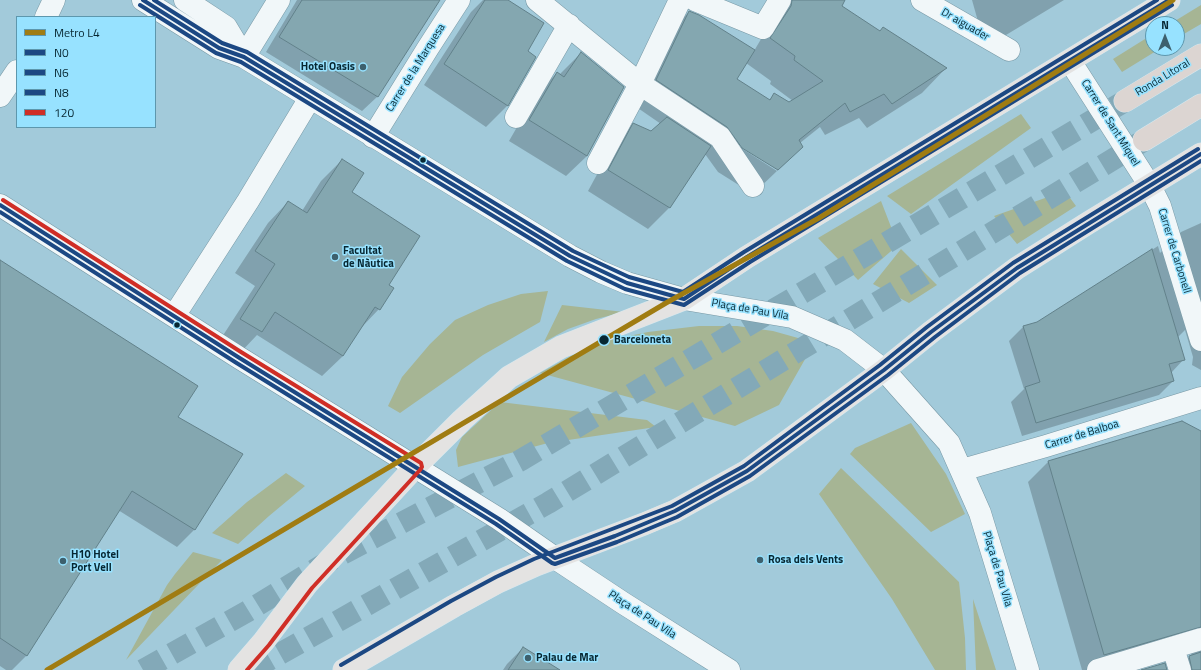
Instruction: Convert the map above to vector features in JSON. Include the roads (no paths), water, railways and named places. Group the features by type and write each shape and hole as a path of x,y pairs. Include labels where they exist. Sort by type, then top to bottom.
{"highway":[{"name":"Ronda Litoral","path":"1125,101 1201,55"},
{"path":"1144,140 1201,105"}],"main road":[{"path":"239,670 264,641 308,584 416,466 462,420 509,377 561,347 684,299 755,252 1169,0"},
{"path":"344,670 498,582 555,558 650,522 724,484 767,457 1017,268 1201,154"}],"street":[{"path":"46,16 54,0"},
{"path":"143,0 218,48 244,57"},
{"path":"185,0 226,27 244,57"},
{"path":"244,57 279,0"},
{"name":"Carrer de la Marquesa","path":"373,137 459,0"},
{"path":"536,0 569,25 640,84 720,137 753,186"},
{"path":"598,163 640,84 680,0"},
{"path":"695,0 764,28 780,0"},
{"name":"Dr aiguader","path":"922,0 1009,50"},
{"path":"516,117 569,25"},
{"name":"Plaça de Pau Vila","path":"244,57 570,256 627,283 684,299 792,317 845,340 884,370 949,443 962,470 980,513 1028,670"},
{"name":"Carrer de Sant Miquel","path":"1070,61 1150,186"},
{"path":"0,96 16,72"},
{"path":"174,316 248,201 310,98"},
{"name":"Carrer de Carbonell","path":"1150,186 1160,206 1201,340"},
{"name":"Plaça de Pau Vila","path":"0,205 258,370 500,519 623,603 729,670"},
{"name":"Carrer de Balboa","path":"962,470 1046,446 1201,398"},
{"path":"1098,670 1201,639"},
{"path":"1173,648 1180,670"}],"tunnel":[{"path":"143,670 248,611 329,561 521,460 1125,101"},
{"path":"251,670 548,503 1143,141"}],"metro line":[{"name":"L4","path":"47,670 666,303 819,218 1173,0"}],"place":[{"name":"Hotel Oasis","path":"363,67"},
{"name":"Facultat de Nàutica","path":"335,257"},
{"name":"Barceloneta","path":"604,340"},
{"name":"Rosa dels Vents","path":"760,560"},
{"name":"H10 Hotel Port Vell","path":"63,561"},
{"name":"Palau de Mar","path":"528,658"}]}
